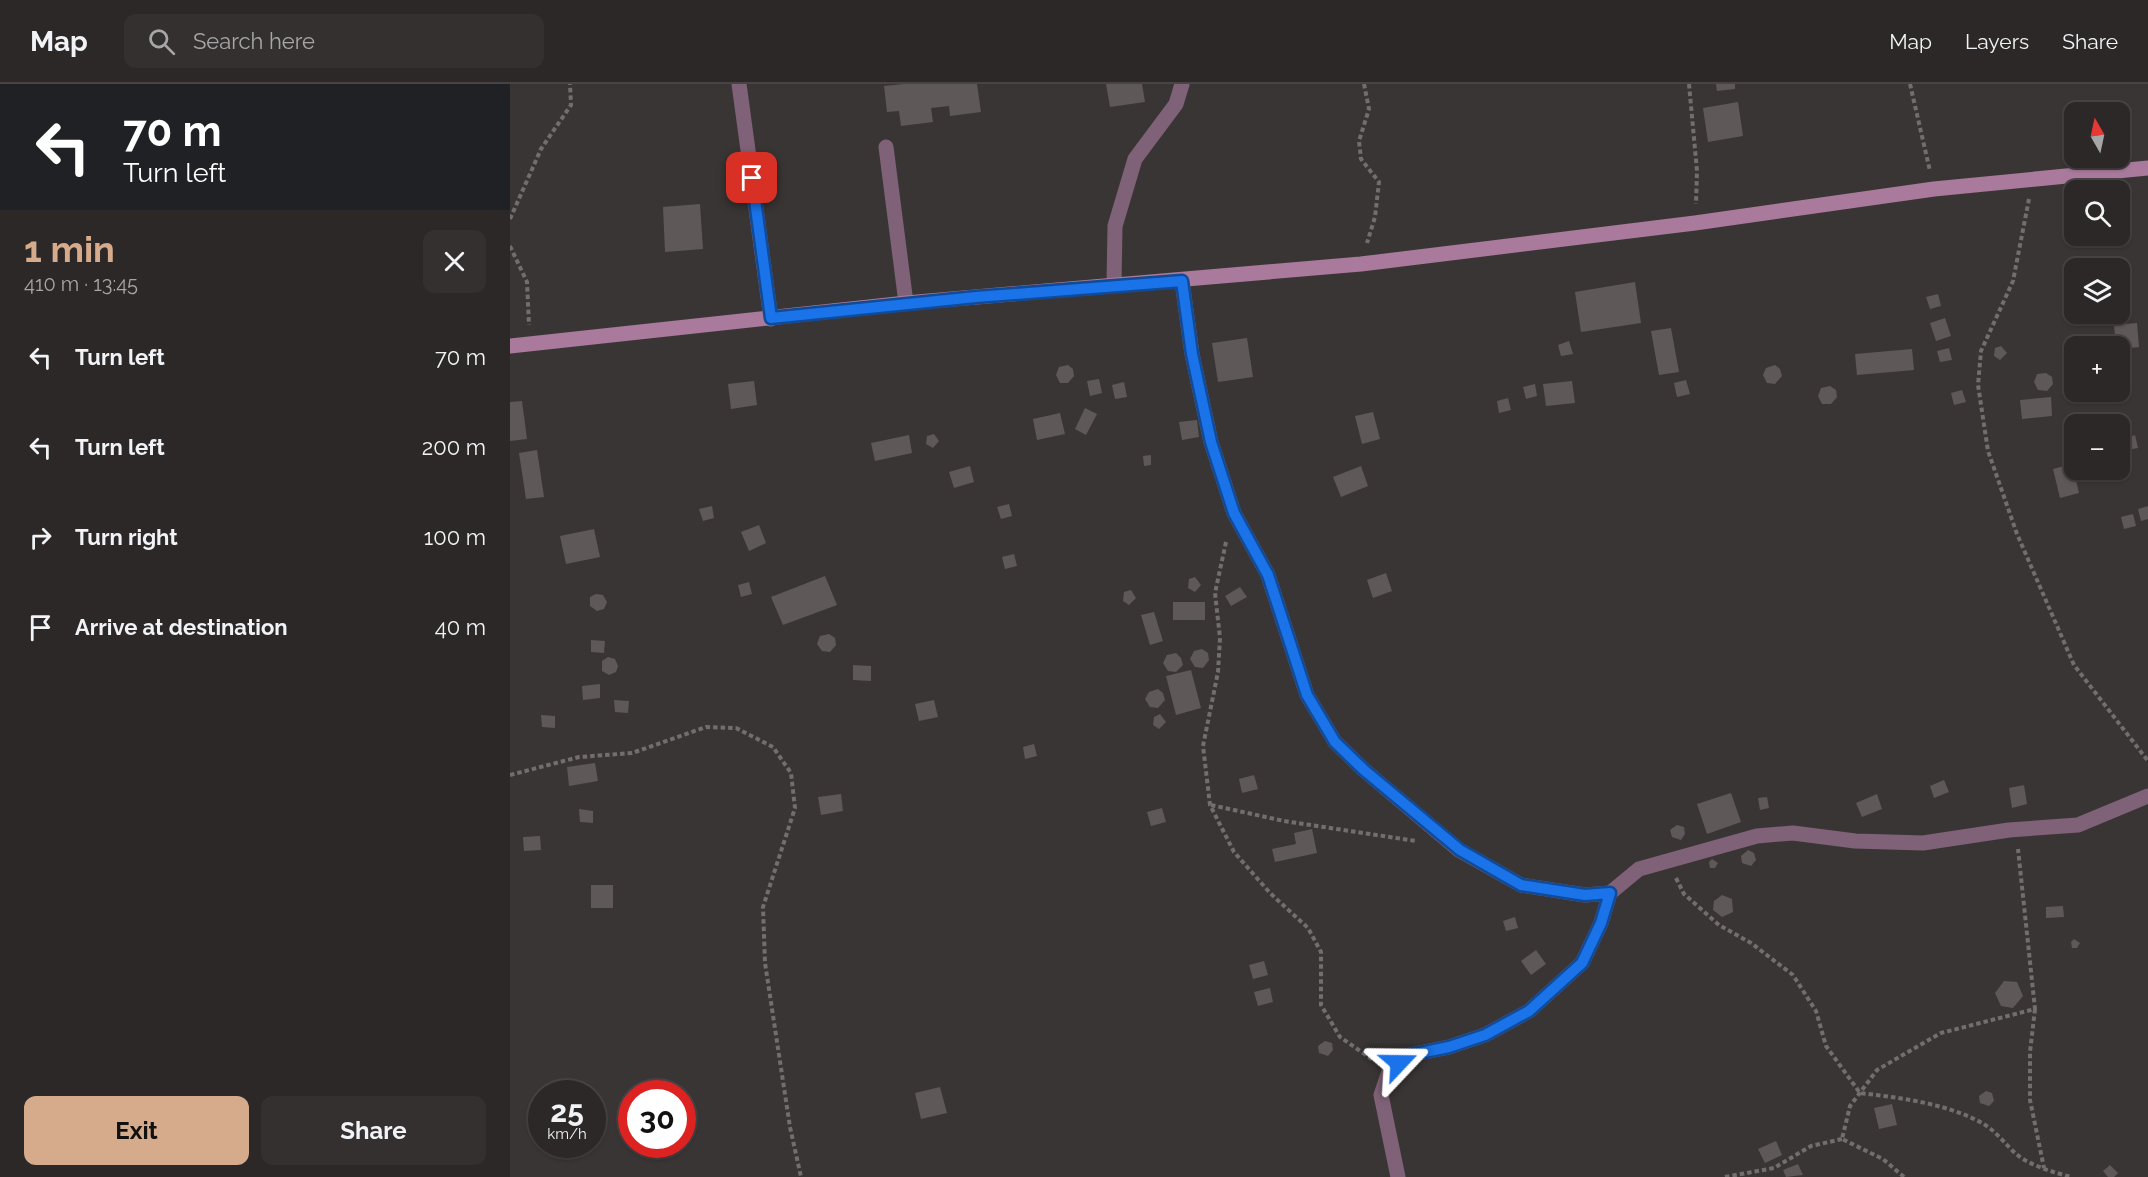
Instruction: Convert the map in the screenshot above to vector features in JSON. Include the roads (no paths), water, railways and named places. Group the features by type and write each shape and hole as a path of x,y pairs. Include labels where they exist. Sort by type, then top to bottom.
{"main road":[{"path":"510,346 906,303 1361,264 1695,223 1934,189 2032,181 2147,165"}],"street":[{"path":"739,84 771,318"},
{"path":"1114,285 1115,226 1135,159 1176,104 1182,84"},
{"path":"886,147 906,303"},
{"path":"1182,281 1192,354 1211,442 1234,513 1268,575 1307,695 1335,742 1364,770 1460,850 1521,885 1585,895 1610,893"},
{"path":"1398,1177 1382,1095 1389,1071 1410,1055 1449,1047 1485,1035 1529,1011 1582,963 1601,923 1610,893 1639,869 1757,836 1793,833 1855,841 1923,843 2016,830 2078,825 2148,796"}]}
